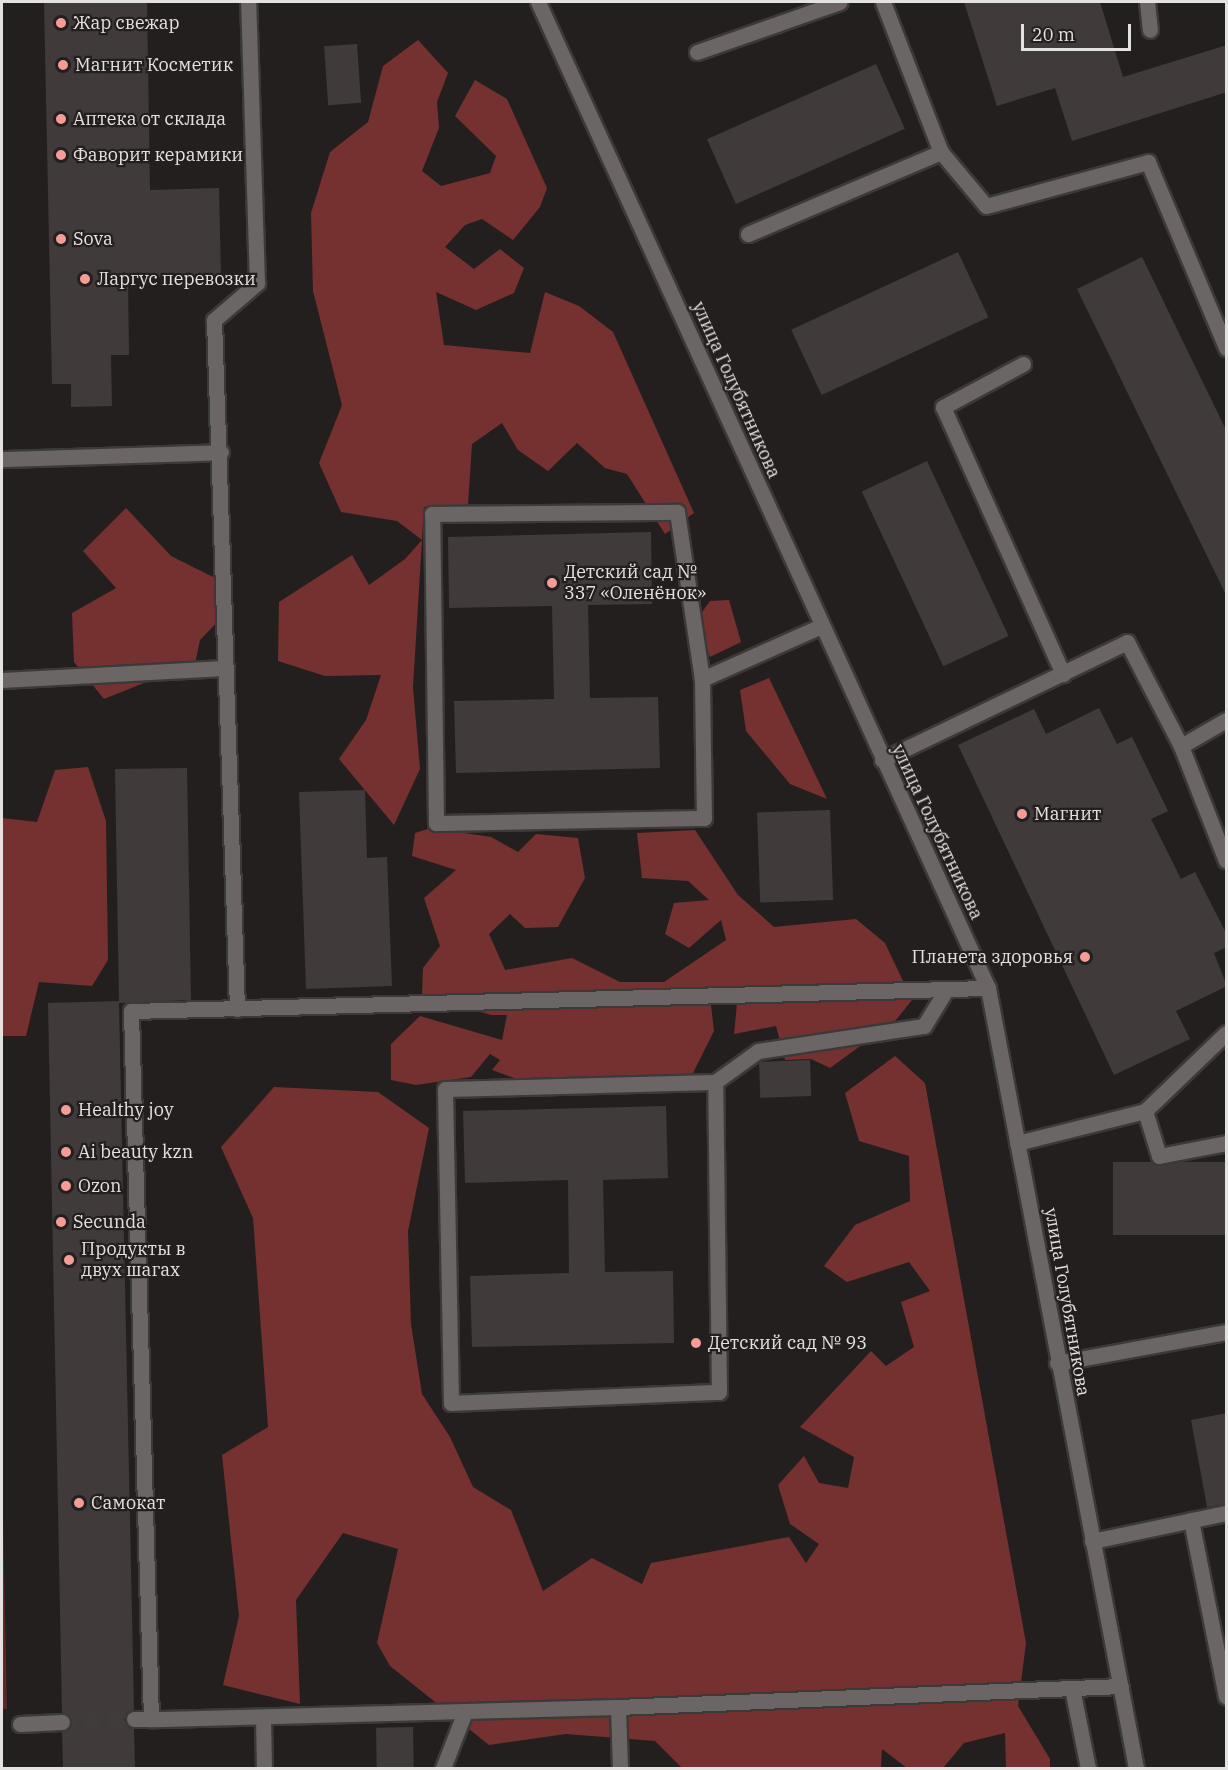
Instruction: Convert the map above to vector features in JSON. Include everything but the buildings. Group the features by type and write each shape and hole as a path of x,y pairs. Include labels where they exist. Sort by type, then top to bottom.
{"street":[{"path":"237,1009 214,320 257,283 248,2"},
{"name":"улица Голубятникова","path":"538,2 988,988 1136,1768"},
{"path":"697,52 840,2"},
{"path":"883,2 941,152 986,206 1149,162 1227,348"},
{"path":"1147,2 1150,30"},
{"path":"748,234 941,152"},
{"path":"1023,364 943,407 1063,674"},
{"path":"2,459 220,452"},
{"path":"677,512 702,679 704,818 436,823 432,514 677,512"},
{"path":"702,679 821,626"},
{"path":"882,760 1128,642 1181,746 1227,861"},
{"path":"2,680 226,668"},
{"path":"1181,746 1227,720"},
{"path":"152,1719 130,1011 988,988"},
{"path":"715,1082 719,1392 451,1403 445,1089 715,1082 758,1051 924,1026 946,990"},
{"path":"1017,1143 1145,1111 1227,1033"},
{"path":"1145,1111 1158,1156 1227,1143"},
{"path":"1058,1363 1227,1332"},
{"path":"1092,1541 1227,1513"},
{"path":"1191,1520 1227,1697"},
{"path":"134,1719 464,1714 1121,1686"},
{"path":"1072,1688 1088,1768"},
{"path":"618,1707 620,1768"},
{"path":"443,1768 464,1714"},
{"path":"263,1717 264,1768"},
{"path":"20,1724 62,1722"}],"shaded area":[{"path":"418,40 448,73 437,102 439,128 422,171 441,186 490,173 496,156 455,116 475,80 507,99 547,188 540,207 513,240 482,219 465,225 445,247 474,269 500,249 524,268 514,293 476,310 436,292 444,345 530,353 545,292 579,306 613,332 694,513 665,534 627,474 605,468 577,443 548,471 518,450 502,423 472,444 468,505 424,507 422,540 397,521 341,512 319,463 342,405 313,291 311,213 330,152 368,122 383,66"},
{"path":"126,508 171,556 225,583 226,613 200,640 193,673 154,679 104,699 74,662 72,613 116,588 83,551"},
{"path":"422,540 413,687 420,769 394,825 339,759 366,720 381,675 325,676 278,661 279,602 352,555 369,585 405,559"},
{"path":"729,600 741,642 710,657 697,619 710,601"},
{"path":"769,678 827,799 790,784 746,731 740,690"},
{"path":"88,767 106,821 108,960 92,986 39,982 26,1036 2,1036 2,818 37,822 55,770"},
{"path":"431,828 491,837 518,852 536,834 578,838 585,878 558,927 525,928 510,914 489,934 505,970 572,958 620,982 664,982 726,940 721,920 689,948 665,934 674,903 709,900 688,881 642,878 637,833 695,830 738,895 774,927 856,919 885,943 912,1000 896,1020 830,1068 811,1059 785,1060 776,1026 734,1034 737,1003 711,1005 714,1031 691,1077 520,1080 492,1070 500,1060 490,1054 471,1077 416,1085 391,1080 391,1044 420,1016 502,1040 507,1015 491,1015 422,995 423,968 440,946 424,898 456,870 412,856 415,833"},
{"path":"895,1056 925,1083 1026,1643 1018,1706 1050,1759 1050,1768 1006,1768 1005,1733 964,1743 943,1768 907,1768 882,1749 881,1768 682,1768 655,1741 566,1734 489,1745 390,1666 377,1643 398,1549 343,1533 296,1600 300,1704 223,1685 239,1616 222,1455 268,1427 253,1218 221,1147 274,1087 378,1092 429,1128 408,1231 411,1324 422,1394 450,1437 473,1487 511,1510 543,1591 592,1558 642,1584 651,1563 789,1537 806,1563 819,1544 790,1524 778,1485 804,1456 819,1483 848,1488 854,1457 800,1427 871,1351 886,1366 914,1347 901,1302 930,1291 909,1262 847,1282 824,1266 855,1225 910,1201 909,1156 859,1141 845,1093"},
{"path":"2,1472 7,1709 2,1709"}],"tunnel":[{"path":"62,1722 134,1719"}],"place":[{"name":"Жар свежар","path":"61,23"},
{"name":"Магнит Косметик","path":"63,65"},
{"name":"Аптека от склада","path":"61,119"},
{"name":"Фаворит керамики","path":"61,155"},
{"name":"Sova","path":"61,239"},
{"name":"Ларгус перевозки","path":"85,279"},
{"name":"Детский сад № 337 «Оленёнок»","path":"552,583"},
{"name":"Магнит","path":"1022,814"},
{"name":"Планета здоровья","path":"1085,957"},
{"name":"Healthy joy","path":"66,1110"},
{"name":"Ai beauty kzn","path":"66,1152"},
{"name":"Ozon","path":"66,1186"},
{"name":"Secunda","path":"61,1222"},
{"name":"Продукты в двух шагах","path":"69,1260"},
{"name":"Детский сад № 93","path":"696,1343"},
{"name":"Самокат","path":"79,1503"}]}
